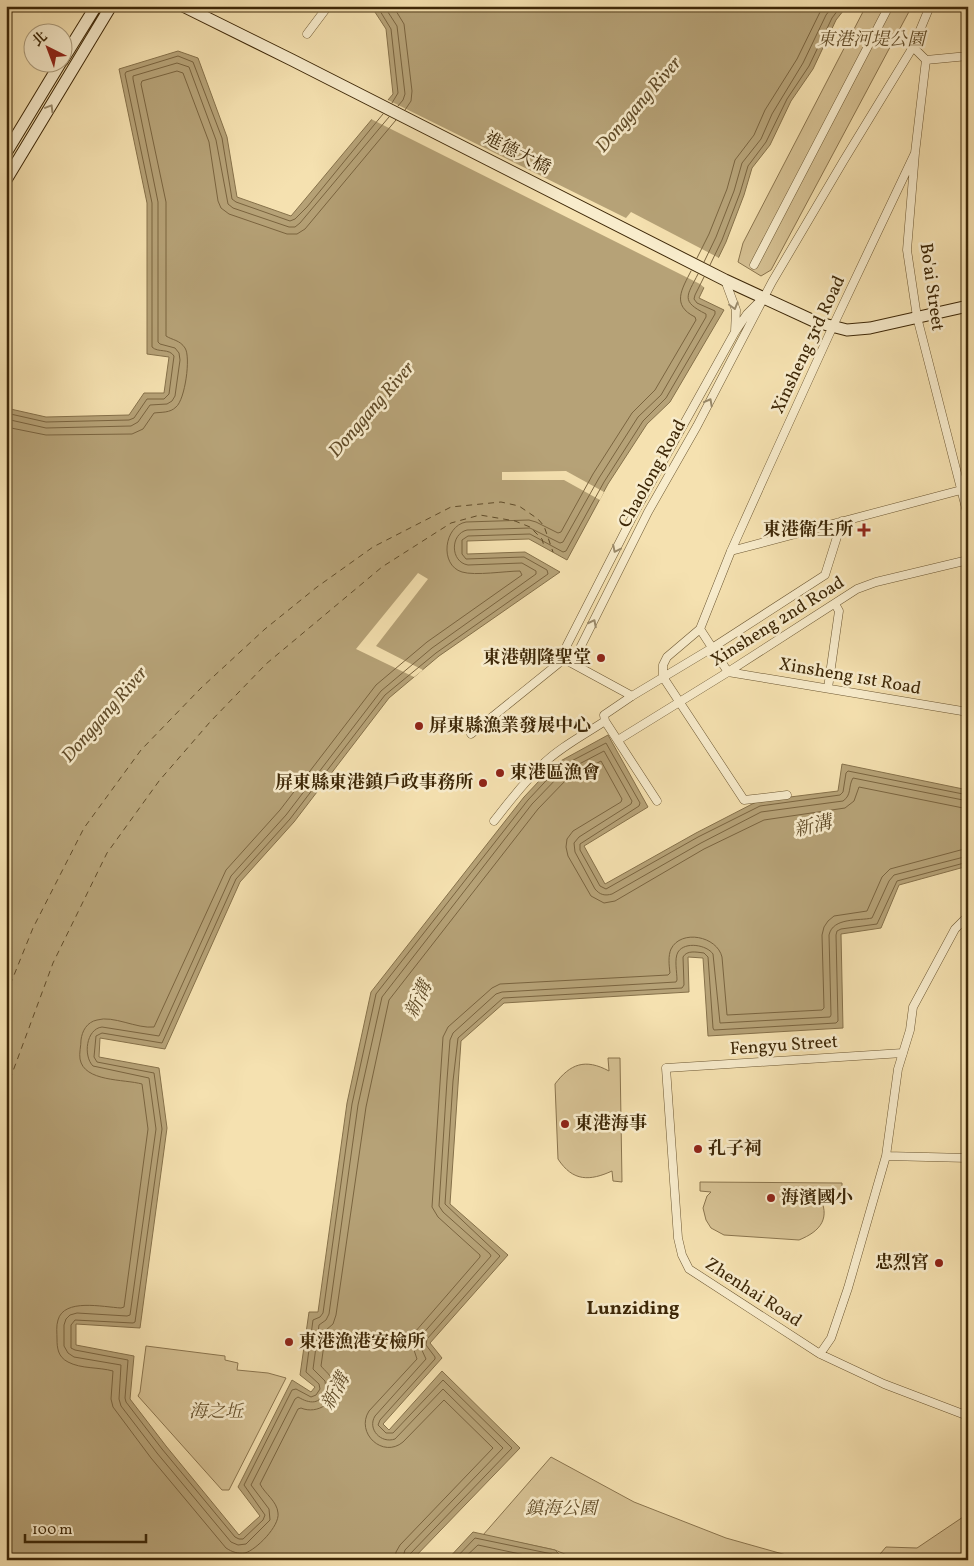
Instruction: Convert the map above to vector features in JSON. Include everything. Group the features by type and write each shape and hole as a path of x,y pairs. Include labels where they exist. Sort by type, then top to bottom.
{"street":[{"path":"6,15 11,6"},
{"path":"72,46 96,6"},
{"path":"6,180 111,6"},
{"name":"進德大橋","path":"183,6 725,280 816,322 847,330 870,328 968,306"},
{"path":"307,34 328,6"},
{"path":"754,265 889,6"},
{"path":"930,6 913,47 926,60 968,56"},
{"name":"Chaolong Road","path":"471,734 564,659 577,654 648,512 697,426 764,297 839,168 913,47"},
{"name":"Bo'ai Street","path":"926,60 915,152 907,250 917,317 968,516"},
{"path":"6,154 56,72"},
{"path":"24,123 37,129"},
{"name":"Xinsheng 3rd Road","path":"700,629 731,551 833,326 915,152"},
{"path":"725,280 736,310 735,332"},
{"name":"Chaolong Road","path":"564,659 567,645 624,531 735,332 747,314 764,297"},
{"path":"731,551 961,490"},
{"path":"657,801 605,721 604,715 826,575 842,521"},
{"name":"Xinsheng 2nd Road","path":"618,740 857,589 876,582 968,560"},
{"path":"828,688 839,611 835,604"},
{"path":"728,672 700,629 679,645 667,657 663,665 663,677 744,800 787,795"},
{"path":"564,659 632,696"},
{"name":"Xinsheng 1st Road","path":"728,672 968,712"},
{"path":"494,821 542,765 559,751 605,721"},
{"path":"820,1354 831,1338 848,1288 886,1156 898,1069 910,1030 913,1007 955,929 968,916"},
{"name":"Fengyu Street","path":"666,1068 903,1053"},
{"name":"Zhenhai Road","path":"666,1068 678,1238 682,1255 689,1269 820,1354 884,1384 968,1416"},
{"path":"886,1156 968,1158"}],"green space":[{"name":"東港河堤公園","path":"866,6 912,6 771,270 761,276 738,262 743,243"},
{"path":"608,1058 620,1058 622,1182 613,1181 612,1171 589,1178 576,1176 564,1167 558,1159 555,1084 566,1072 579,1065 593,1065 609,1071"},
{"path":"700,1182 842,1183 842,1195 819,1195 824,1210 822,1223 813,1232 799,1240 724,1235 711,1228 706,1220 703,1208 707,1196 711,1192 700,1191"},
{"name":"海之坵","path":"146,1346 225,1356 225,1360 238,1363 237,1370 268,1373 286,1378 229,1490 222,1490 138,1396"},
{"name":"鎮海公園","path":"551,1457 634,1502 726,1538 804,1560 579,1560 555,1550 483,1535"},
{"path":"968,1513 968,1560 875,1560 886,1547 917,1548"}],"water":[{"path":"371,6 847,6 836,20 813,69 791,101 770,145 752,168 726,242 699,298 724,310 670,402 647,424 608,484 567,560 529,539 467,541 467,554 525,552 560,572 439,656 389,698 294,822 240,882 165,1049 100,1038 99,1057 159,1068 167,1128 140,1328 76,1324 76,1345 134,1356 130,1399 166,1446 239,1535 260,1516 238,1487 292,1380 311,1392 315,1387 300,1375 309,1312 318,1312 347,1103 371,992 524,797 555,764 608,735 648,807 584,846 605,884 758,801 838,791 842,764 968,790 968,866 899,885 881,928 841,934 843,1028 708,1036 703,958 688,957 689,992 504,1003 461,1041 450,1204 508,1255 430,1343 442,1358 383,1424 389,1430 442,1371 520,1448 412,1560 6,1560 6,408 46,417 129,415 144,393 164,393 169,357 147,354 147,203 119,69 178,51 198,58 227,137 237,197 291,216 393,94 386,29"},
{"path":"473,1532 555,1550 565,1560 447,1560"}],"pier":[{"path":"386,99 626,218 631,212 721,259 706,289 700,284 369,118"},
{"path":"566,471 604,492 600,500 564,480 502,480 502,472"},
{"path":"418,573 428,579 376,646 423,670 414,677 356,649"}],"ferry route":[{"path":"6,995 33,928 84,828 141,750 201,688 265,629 317,587 373,547 451,507 501,502 519,506 538,519 544,526 553,552"},
{"path":"6,1090 53,963 107,853 159,781 210,722 266,664 382,567 451,523 480,515 515,521 530,527 542,539 544,546"}],"place":[{"name":"東港衛生所","path":"864,530"},
{"name":"東港朝隆聖堂","path":"601,658"},
{"name":"屏東縣漁業發展中心","path":"419,726"},
{"name":"東港區漁會","path":"500,773"},
{"name":"屏東縣東港鎮戶政事務所","path":"483,783"},
{"name":"東港海事","path":"565,1124"},
{"name":"孔子祠","path":"698,1149"},
{"name":"海濱國小","path":"771,1198"},
{"name":"忠烈宮","path":"939,1263"},
{"name":"東港漁港安檢所","path":"289,1342"}],"district":[{"name":"Lunziding","path":"633,1309"}],"water label":[{"name":"Donggang River","path":"639,105"},
{"name":"Donggang River","path":"372,410"},
{"name":"Donggang River","path":"105,715"},
{"name":"新溝","path":"813,827"},
{"name":"新溝","path":"419,1000"},
{"name":"新溝","path":"336,1392"}]}
